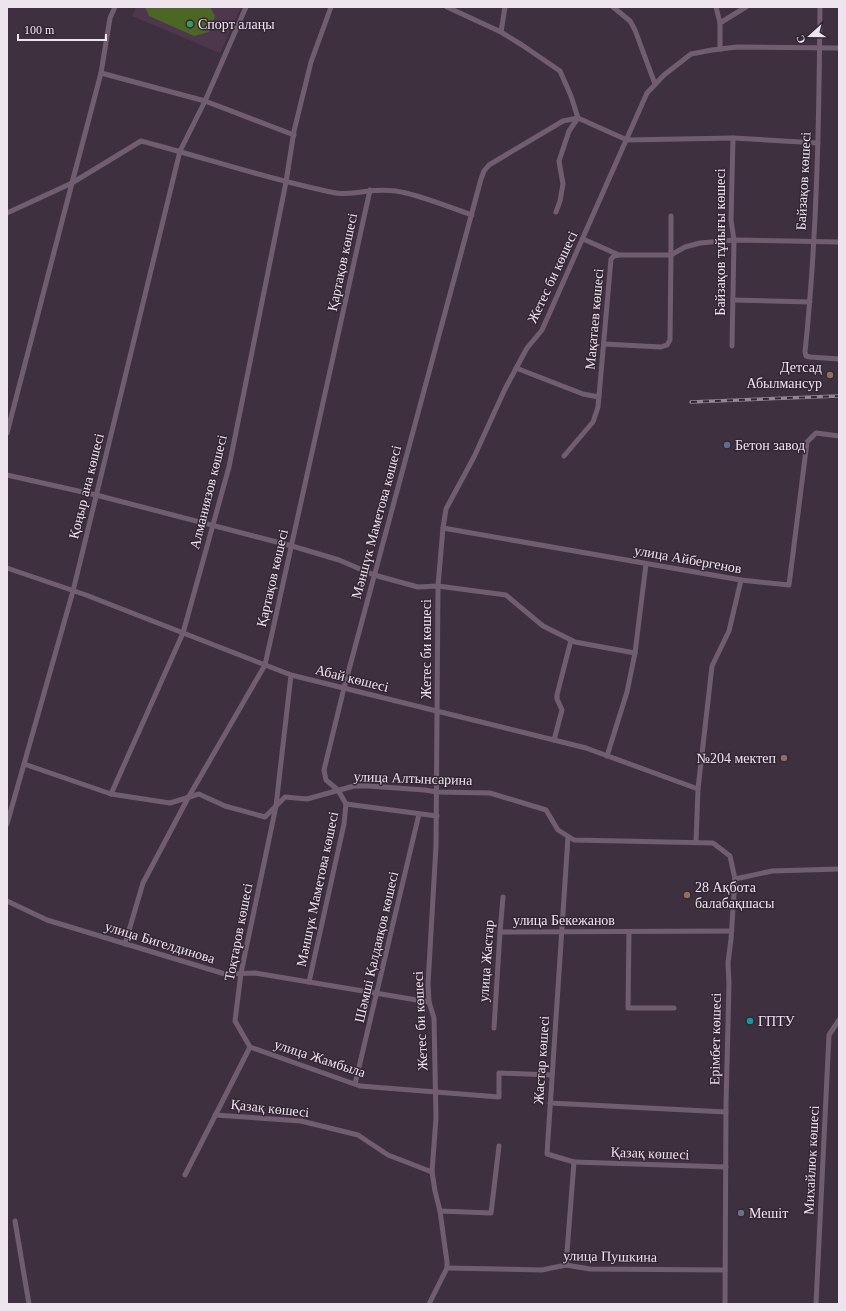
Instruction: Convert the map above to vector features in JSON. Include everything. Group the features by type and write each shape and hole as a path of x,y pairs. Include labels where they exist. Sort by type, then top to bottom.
{"street":[{"path":"7,433 101,73 110,18 116,7"},
{"name":"Қоңыр ана көшесі","path":"7,824 73,591 180,151 205,100 246,7"},
{"name":"Алманиязов көшесі","path":"111,794 183,633 229,467 294,135 311,62 331,7"},
{"path":"447,7 501,32 522,44 560,71 571,96 578,118 627,140 733,138 818,143"},
{"path":"501,32 505,7"},
{"path":"613,7 630,21 635,30 655,84"},
{"path":"716,7 720,23 720,49 737,47 839,48"},
{"path":"720,23 746,7"},
{"name":"Байзақов көшесі","path":"820,7 818,143 810,302 805,352 806,356 834,360 839,359"},
{"name":"Жетес би көшесі","path":"447,1268 440,1211 432,1172 436,1118 434,1018 429,1002 428,984 436,846 438,586 446,509 474,457 516,368 527,348 542,330 647,92 664,75 691,54 720,49"},
{"path":"101,73 205,100 294,135"},
{"path":"556,212 560,201 562,184 559,161 569,132 578,118"},
{"name":"Мәншүк Маметова көшесі","path":"309,982 344,824 346,804 338,790 326,780 324,770 374,575 484,171 489,165 563,121 578,118"},
{"name":"Байзақов тұйығы көшесі","path":"732,346 734,240 731,220 733,138"},
{"path":"7,213 72,183 141,141 286,182 338,194 370,190 396,191 472,215"},
{"name":"Қартақов көшесі","path":"125,944 143,883 188,798 265,665 370,190"},
{"path":"604,344 661,347 667,345 670,340 670,216"},
{"path":"583,239 619,255"},
{"name":"Мақатаев көшесі","path":"564,456 593,422 598,407 611,259 614,256 671,255 685,247 700,243 734,240 839,242"},
{"path":"733,300 810,302"},
{"path":"516,368 583,394 599,397"},
{"name":"улица Айбергенов","path":"443,528 741,580 789,585 807,442 816,433 839,436"},
{"path":"7,474 96,495 292,546 339,560 374,575 418,587 438,586 506,595 543,626 575,642 635,653"},
{"path":"607,756 627,692 635,653 646,564"},
{"name":"Абай көшесі","path":"7,568 86,595 291,676 586,748 698,789"},
{"path":"696,842 698,789 712,666 729,631 741,580"},
{"path":"554,740 562,710 557,699 557,695 571,640"},
{"name":"Тоқтаров көшесі","path":"250,1048 235,1021 241,973 276,806 291,676"},
{"name":"улица Алтынсарина","path":"24,764 111,794 170,803 199,794 225,806 265,817 285,797 307,799 354,786 437,792 490,793 546,810 558,830 568,837"},
{"path":"346,804 436,816"},
{"name":"Шәмші Қалдаяқов көшесі","path":"355,1084 419,814"},
{"path":"568,837 574,840 713,842 730,856 735,879 772,871 839,869"},
{"name":"Жастар көшесі","path":"568,837 547,1154 574,1162"},
{"name":"Ерімбет көшесі","path":"725,1304 728,963 732,931 735,879"},
{"name":"улица Жастар","path":"494,1028 503,897"},
{"name":"улица Бигелдинова","path":"7,901 47,920 224,974 255,973 429,1002"},
{"name":"улица Бекежанов","path":"500,932 732,931"},
{"name":"улица Бекежанов","path":"629,932 628,1008 674,1008"},
{"name":"Михайлюк көшесі","path":"816,1304 829,1034 839,1020"},
{"path":"185,1175 250,1048"},
{"name":"улица Жамбыла","path":"250,1048 360,1086 499,1097 499,1074 552,1075"},
{"path":"550,1103 726,1112"},
{"name":"Қазақ көшесі","path":"216,1115 301,1121 358,1135 388,1155 432,1172"},
{"path":"440,1211 491,1213 499,1146"},
{"path":"566,1265 574,1162"},
{"name":"Қазақ көшесі","path":"574,1162 726,1167"},
{"path":"15,1221 29,1304"},
{"name":"улица Пушкина","path":"447,1268 542,1270 566,1265 590,1269 725,1270"},
{"path":"429,1304 447,1268"}],"shaded area":[{"path":"136,7 241,7 220,53 132,16"}],"green space":[{"name":"Спорт алаңы","path":"145,7 210,7 215,16 209,32 194,36 149,16"}],"railway":[{"path":"691,402 839,396"}],"place":[{"name":"Спорт алаңы","path":"190,24"},
{"name":"Детсад Абылмансур","path":"830,375"},
{"name":"Бетон завод","path":"727,445"},
{"name":"№204 мектеп","path":"784,758"},
{"name":"28 Ақбота балабақшасы","path":"687,895"},
{"name":"ГПТУ","path":"750,1021"},
{"name":"Мешіт","path":"741,1213"}]}
